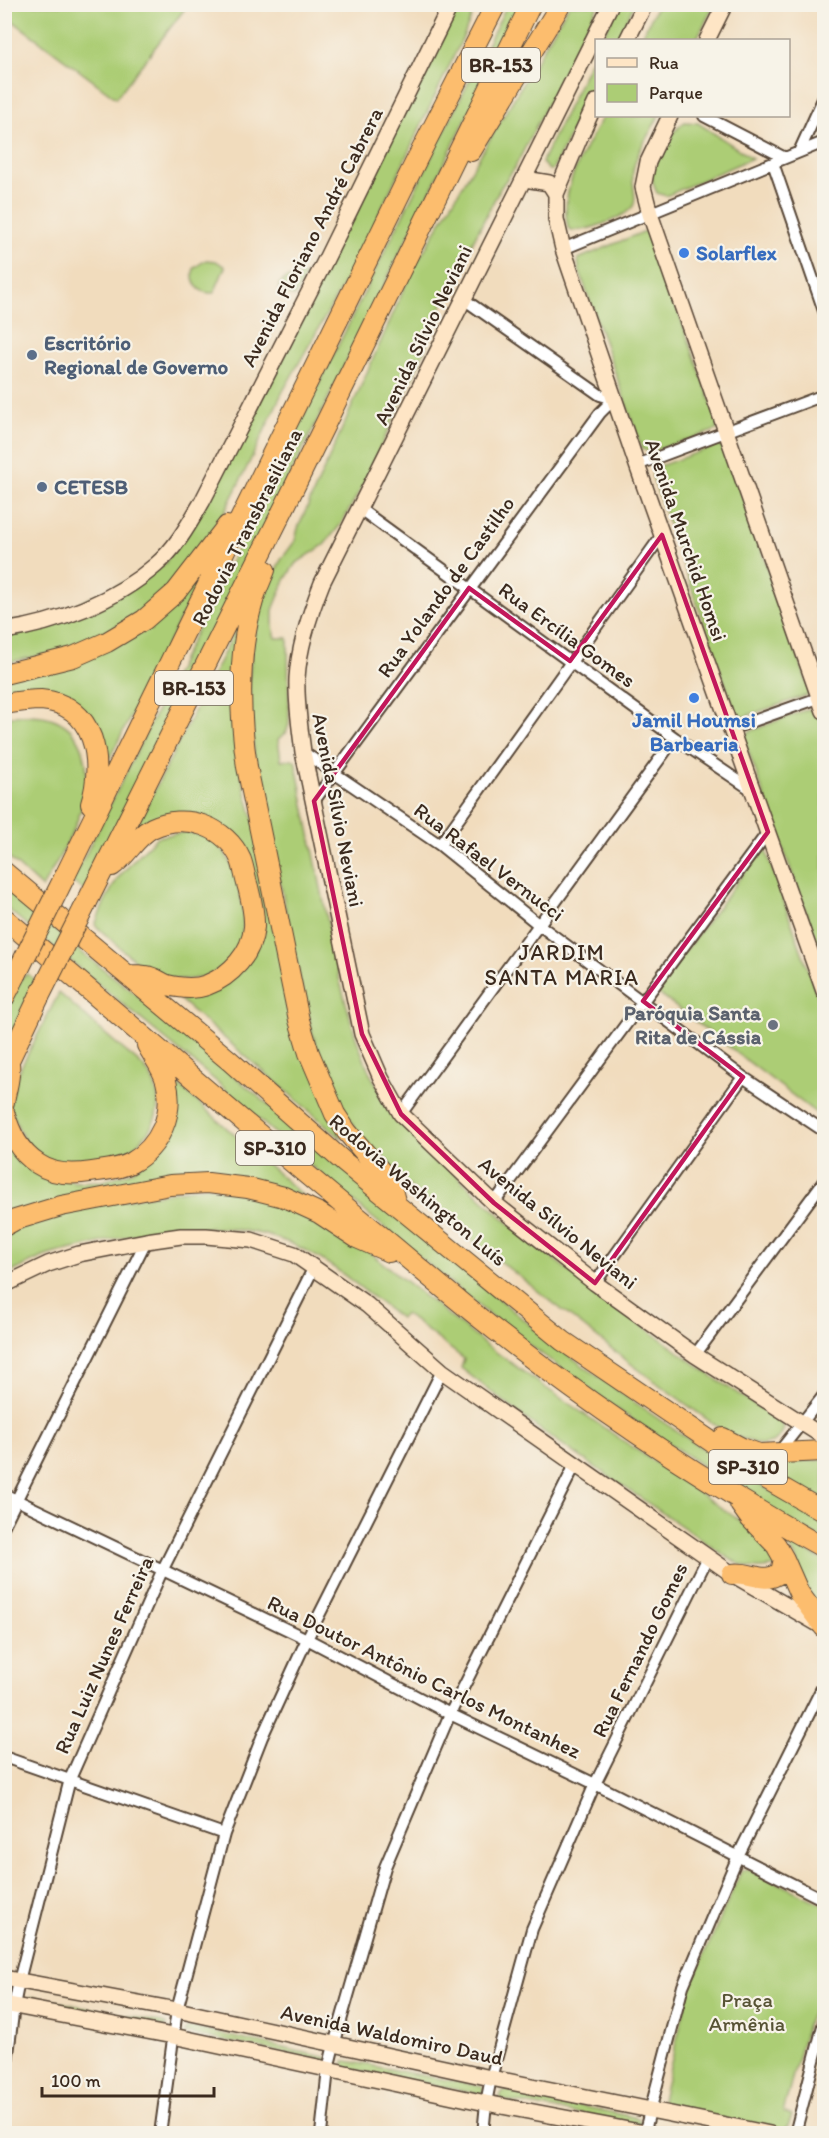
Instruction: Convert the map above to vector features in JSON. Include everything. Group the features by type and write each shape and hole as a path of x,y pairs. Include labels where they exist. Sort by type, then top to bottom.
{"highway":[{"path":"441,113 443,91 481,4"},
{"name":"Rodovia Transbrasiliana","path":"4,998 496,4"},
{"name":"Rodovia Transbrasiliana","path":"4,1102 6,1087 11,1076 7,1067 39,997 286,504 531,4"},
{"path":"449,170 466,158 561,4"},
{"path":"4,674 73,657 107,642 144,620 177,592 223,532 241,501 258,483"},
{"path":"286,504 281,534 253,600 245,640 240,686 247,767 299,1020 309,1053 335,1114 347,1132 390,1182 396,1203"},
{"path":"4,704 43,700 53,703 75,714 88,730 95,747 98,766 89,826"},
{"path":"103,872 117,863 151,829 172,822 193,822 213,828 229,841 241,860 252,906 254,928 248,946 238,964 224,978 205,986 188,988 166,984 147,976 126,975"},
{"name":"Rodovia Washington Luís","path":"4,872 230,1061 345,1163 563,1341 765,1478 825,1512"},
{"name":"SP-310","path":"4,918 303,1172 495,1330 569,1386 652,1444 779,1523 825,1548"},
{"path":"4,1112 9,1130 21,1150 39,1165 48,1169 77,1174 130,1164 147,1152 160,1136 167,1118 169,1099 166,1080 140,1032"},
{"path":"4,1226 15,1220 61,1206 170,1185 208,1183 248,1188 284,1197 319,1213 357,1238 412,1262"},
{"path":"675,1416 759,1454 825,1451"},
{"path":"733,1495 750,1518 776,1545 799,1593 825,1627"},
{"path":"732,1574 739,1572 759,1579 768,1579 781,1572 784,1559"}],"main road":[{"name":"Avenida Floriano André Cabrera","path":"4,631 84,609 132,584 157,564 183,534 207,493 326,259 451,4"},
{"name":"Avenida Sílvio Neviani","path":"611,4 322,583 308,616 297,677 303,752 362,1034 381,1078 401,1114 494,1203 595,1282 695,1355 825,1437"},
{"path":"628,39 645,4"},
{"path":"707,39 724,4"},
{"name":"Avenida Murchid Homsi","path":"595,106 556,194 556,219 563,249 730,729 825,991"},
{"path":"670,117 648,162 643,187 650,214 823,702"},
{"path":"525,179 549,183 556,194"},
{"path":"4,1285 48,1264 79,1254 146,1241 206,1236 251,1240 294,1254 367,1305 442,1371 732,1574 825,1627"},
{"name":"Avenida Waldomiro Daud","path":"12,1979 177,2010 491,2078 770,2133"},
{"path":"9,2005 173,2036 486,2103 646,2133"}],"street":[{"path":"799,152 825,97"},
{"path":"706,117 785,158"},
{"path":"563,249 825,142"},
{"path":"773,163 825,311"},
{"path":"465,300 600,395 614,399"},
{"path":"637,465 825,394"},
{"name":"Rua Yolando de Castilho","path":"314,801 469,588 600,413 614,399"},
{"name":"Rua Ercília Gomes","path":"360,509 675,738 753,791"},
{"path":"440,845 662,535"},
{"path":"730,729 823,702"},
{"path":"401,1114 675,738"},
{"name":"Rua Rafael Vernucci","path":"303,752 440,845 538,924 743,1077 825,1131"},
{"path":"494,1203 768,832"},
{"path":"595,1282 743,1077"},
{"path":"695,1355 825,1181"},
{"path":"4,1525 146,1241"},
{"name":"Rua Luiz Nunes Ferreira","path":"4,2085 12,1979 70,1779 162,1571 314,1267"},
{"path":"160,2133 177,2010 224,1834 262,1737 306,1639 442,1371"},
{"path":"778,1453 825,1395"},
{"path":"321,2133 328,2068 386,1867 450,1714 575,1464"},
{"name":"Rua Doutor Antônio Carlos Montanhez","path":"4,1494 306,1639 450,1714 825,1900"},
{"name":"Rua Fernando Gomes","path":"483,2133 491,2078 532,1929 595,1784 708,1557"},
{"path":"646,2133 683,1986 738,1856 825,1684"},
{"path":"4,1757 224,1834"},
{"path":"795,2133 825,2022"}],"highlighted area":[{"path":"662,535 768,832 643,1001 743,1077 595,1283 494,1203 401,1114 362,1034 314,801 469,588 570,661"}],"green space":[{"path":"658,4 714,4 697,39 640,39"},
{"path":"5,5 187,6 116,98 5,15"},
{"path":"459,5 476,5 464,35 356,262 282,393 218,525 178,578 147,606 123,623 99,636 56,652 5,663 4,637 165,564"},
{"path":"507,5 522,5 85,891 72,882"},
{"path":"569,5 598,5 514,169 501,187 450,286 417,368 364,483 341,524 324,545 295,564 285,580 273,610 273,627 276,638 288,638 289,724 286,733 278,739 281,760 295,760 340,982 356,1038 370,1074 396,1116 513,1227 580,1280 720,1382 780,1421 784,1428 781,1435 772,1443 761,1445 726,1433 635,1367 465,1234 377,1158 357,1132 326,1074 313,1034 254,753 249,680 253,641 268,586 281,560 295,541 298,528 412,271"},
{"path":"619,5 634,5 617,39 602,39"},
{"path":"595,52 595,84 552,170 542,163"},
{"path":"602,117 658,117 635,164 634,204 624,214 606,223 586,229 571,230 568,228 566,213 567,198 575,169"},
{"path":"685,122 698,123 752,158 666,196 656,191 652,179 653,168 669,138"},
{"path":"645,231 650,235 718,421 717,430 650,452 642,449 579,270 578,259"},
{"path":"206,260 216,261 225,267 214,293 204,292 197,287 193,278 194,268"},
{"path":"306,274 295,296 286,295 279,290 279,284 285,279"},
{"path":"718,445 727,450 811,694 743,717 738,716 734,709 652,476 654,468"},
{"path":"201,578 106,765 97,729 76,701 59,691 25,688 5,690 4,679 158,617"},
{"path":"241,619 241,775 341,1138 180,1000 212,993 254,954 248,862 175,816 136,827"},
{"path":"808,709 817,710 824,732 824,962 744,739 748,732"},
{"path":"23,715 47,717 72,731 79,741 86,767 84,795 78,819 42,888 5,854 4,717"},
{"path":"186,832 212,839 221,847 229,860 240,892 243,925 237,950 229,961 207,975 182,979 156,973 144,967 95,925 118,878 136,858 157,837"},
{"path":"764,846 824,1014 824,1119 655,991"},
{"path":"4,887 81,952 145,1001 543,1336 681,1434 824,1523 824,1540 770,1510 618,1410 493,1318 325,1178 216,1081 5,907"},
{"path":"28,974 38,983 5,1053 5,1014 22,977"},
{"path":"59,993 138,1062 154,1084 158,1107 151,1127 137,1144 118,1156 95,1164 71,1167 49,1162 31,1151 9,1106 18,1073"},
{"path":"173,1080 303,1196 225,1178 5,1219 4,1141 25,1165 74,1182 104,1181 131,1172 157,1152"},
{"path":"208,1186 281,1201 355,1241 486,1345 755,1531 764,1540 777,1566 752,1568 730,1559 538,1428 461,1368 464,1359 405,1314 400,1318 332,1266 287,1242 263,1234 238,1230 188,1228 164,1230 51,1254 5,1276 5,1231 59,1211"},
{"path":"824,1460 824,1502 756,1463"},
{"path":"788,1541 824,1561 824,1614 801,1577 796,1558 788,1547"},
{"name":"Praça Armênia","path":"748,1869 824,1905 824,1981 807,2024 783,2112 792,2115 788,2126 781,2131 666,2108 661,2103 690,1987 739,1876 742,1870"},
{"path":"34,1997 167,2024 166,2028 28,2002 29,1998"},
{"path":"193,2028 327,2058 328,2062 185,2033 187,2029"},
{"path":"344,2061 484,2087 483,2093 344,2068"},
{"path":"503,2091 638,2118 642,2125 502,2100 500,2096"}],"place":[{"name":"Solarflex","path":"684,253"},
{"name":"Escritório Regional de Governo","path":"32,355"},
{"name":"CETESB","path":"42,487"},
{"name":"Jamil Houmsi Barbearia","path":"694,698"},
{"name":"Paróquia Santa Rita de Cássia","path":"773,1025"}],"district":[{"name":"JARDIM SANTA MARIA","path":"562,964"}]}
